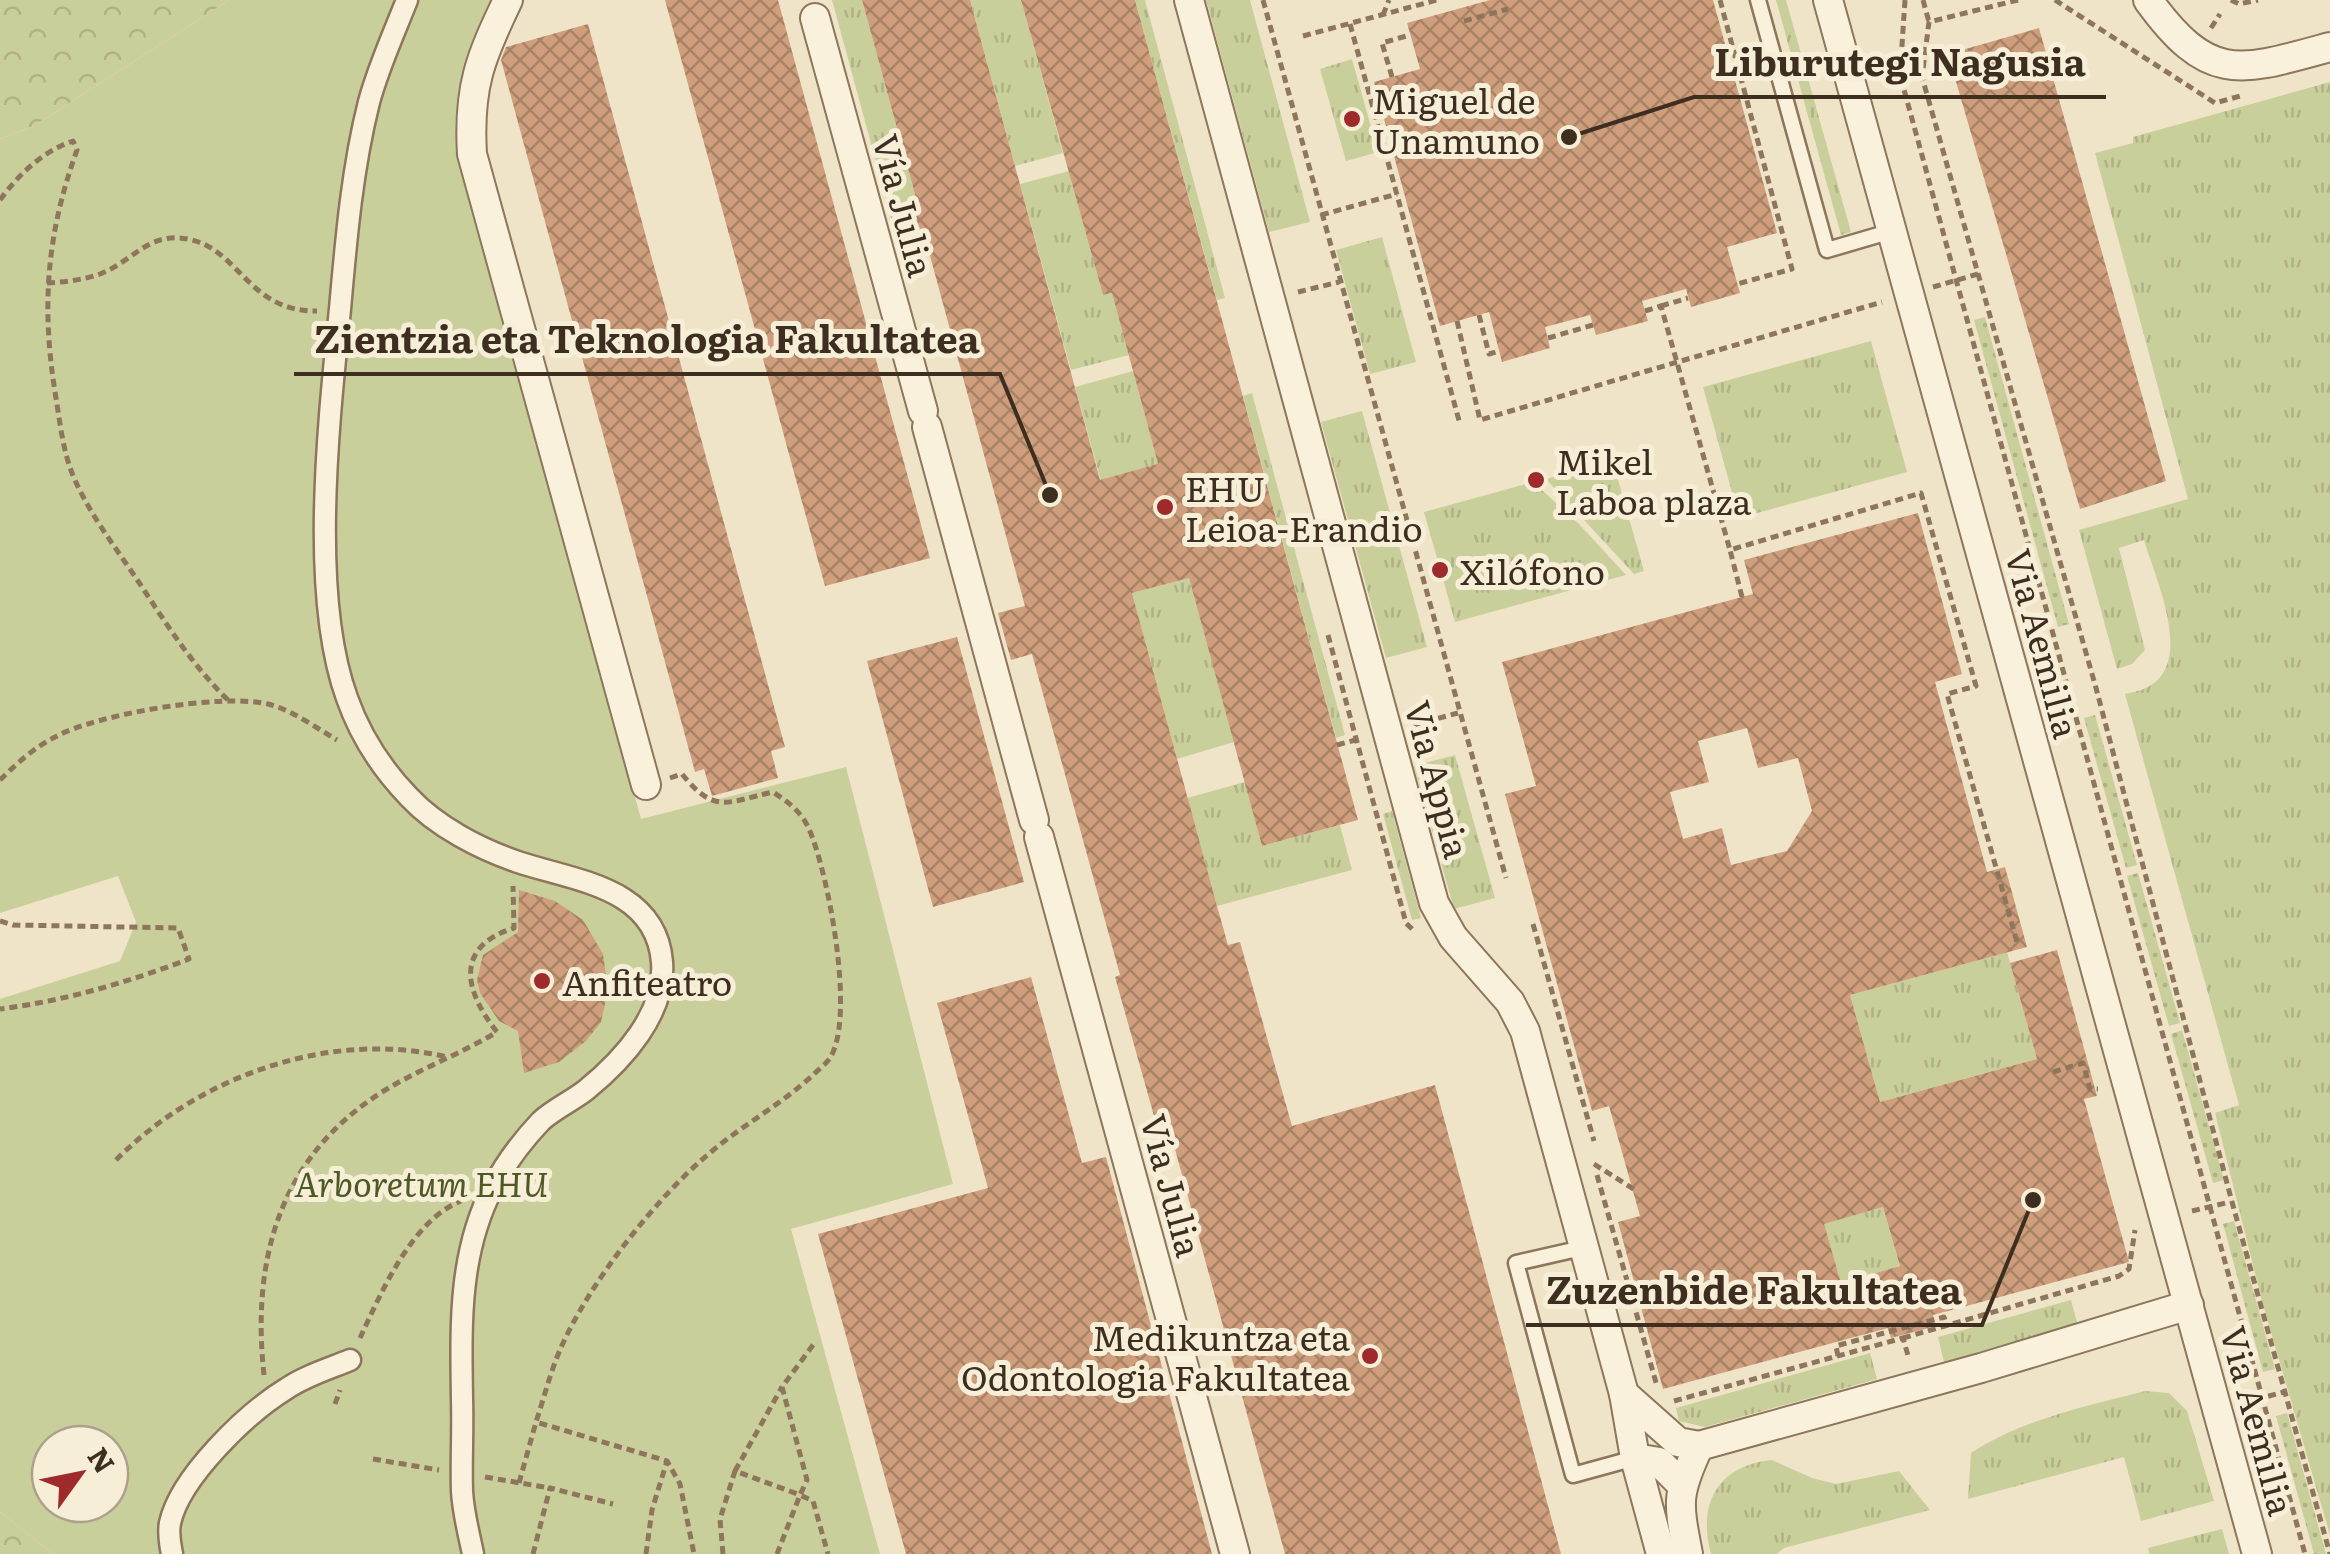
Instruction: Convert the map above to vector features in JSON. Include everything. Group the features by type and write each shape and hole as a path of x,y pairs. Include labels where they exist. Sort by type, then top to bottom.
{"street":[{"path":"407,0 370,101 340,310 330,408 326,562 334,650 347,698 382,767 413,802 457,834 513,860 615,892 640,908 660,948 662,981 657,1006 634,1041 588,1088 542,1120 506,1165 474,1229 463,1287 462,1492 473,1554"},
{"path":"508,0 480,56 470,117 472,154 646,785"},
{"name":"Via Appia","path":"1189,0 1434,903 1453,938 1510,1002 1525,1031 1624,1394 1635,1458 1661,1554"},
{"path":"2148,0 2183,43 2219,64 2265,65 2330,47"},
{"name":"Via Aemilia","path":"1832,1 2258,1554"},
{"name":"Vía Julia","path":"812,7 1235,1554"},
{"name":"Via Aemilia","path":"1700,1446 2189,1305"},
{"path":"172,1554 169,1527 174,1510 192,1480 219,1448 286,1388 350,1360"},
{"path":"1624,1394 1678,1442 1700,1446 1681,1484 1680,1514 1688,1554"},
{"path":"1635,1458 1659,1462 1681,1484"}],"lane":[{"path":"1758,0 1827,250 1892,231"},
{"path":"1582,1248 1516,1263 1573,1475 1635,1458"}],"path":[{"path":"1264,0 1506,878"},
{"path":"1382,15 1389,0"},
{"path":"1303,36 1437,0"},
{"path":"1720,0 1792,269 1738,284"},
{"path":"1904,0 1900,75 2305,1554"},
{"path":"1922,0 1929,22 1922,78 2096,688 2330,1554"},
{"path":"1929,22 2018,0"},
{"path":"2231,0 2239,4 2258,0"},
{"path":"1464,21 1508,9"},
{"path":"1350,24 1460,424"},
{"path":"1392,77 1382,43 1410,36"},
{"path":"0,200 51,149 73,141 77,150 55,223 46,283 46,342 72,472 98,520 171,632 228,700"},
{"path":"1321,215 1396,194"},
{"path":"46,283 101,274 138,248 162,238 192,240 220,255 246,282 281,306 307,311 340,310"},
{"path":"1924,290 1978,274"},
{"path":"1645,311 1688,298"},
{"path":"1456,321 1480,420 1882,302"},
{"path":"1661,306 1742,597"},
{"path":"1479,315 1489,354 1499,352"},
{"path":"1548,338 1593,325"},
{"path":"1730,550 1922,493 1976,686 1948,694 2017,942"},
{"path":"0,780 53,737 85,723 228,700 269,704 338,741"},
{"path":"613,1504 519,1483 560,1350 600,1281 660,1204 710,1152 796,1090 830,1058 842,1021 841,976 821,868 808,828 793,805 773,792 721,804 699,795 682,774 646,785"},
{"path":"267,1403 261,1298 271,1237 288,1193 305,1161 357,1108 497,1032 473,996 470,976 473,956 484,943 514,928 513,860"},
{"path":"0,921 97,929 178,928 189,959 108,986 0,1009"},
{"path":"1533,924 1594,1141"},
{"path":"116,1160 136,1140 212,1092 269,1067 352,1048 418,1050 450,1058"},
{"path":"2053,1072 2083,1064 2090,1090 2098,1088"},
{"path":"1594,1164 1660,1394"},
{"path":"1562,1171 1594,1164 1635,1190"},
{"path":"335,1404 350,1360 384,1286 415,1239 451,1204 492,1188"},
{"path":"2180,1214 2232,1202"},
{"path":"1662,1404 2119,1276 2130,1269 2135,1225"},
{"path":"1838,1356 1836,1346 1944,1317 1947,1326"},
{"path":"1903,1338 1916,1386"},
{"path":"723,1554 720,1519 735,1471 782,1388 816,1341"},
{"path":"782,1388 828,1554"},
{"path":"2232,1406 2284,1392"},
{"path":"536,1422 666,1460 680,1484 694,1554"},
{"path":"646,1554 652,1510 666,1460"},
{"path":"735,1471 813,1501"},
{"path":"777,1554 807,1480"},
{"path":"533,1554 550,1488"}],"green space":[{"path":"0,0 229,0 34,126 0,139"},
{"name":"Arboretum EHU","path":"229,0 493,0 467,55 456,137 641,819 846,767 953,1184 791,1229 880,1554 53,1554 0,1512 0,999 120,961 136,922 118,876 0,913 0,139 34,126"},
{"path":"832,0 862,0 916,198 888,206"},
{"path":"970,0 1021,0 1063,153 1015,166"},
{"path":"1135,0 1145,0 1225,298 1217,300"},
{"path":"1206,0 1250,0 1310,222 1269,232"},
{"path":"1776,0 1786,0 1851,232 1841,235"},
{"path":"1352,59 1378,152 1346,161 1320,69"},
{"path":"2330,82 2330,1535 2262,1301 2215,1113 2239,1105 2125,694 2148,687 2162,675 2169,659 2168,618 2144,540 2119,548 2145,650 2132,664 2117,669 2079,530 2188,499 2095,153 2133,143 2133,137"},
{"path":"1069,171 1103,295 1112,293 1129,355 1071,370 1020,184"},
{"path":"1382,237 1416,362 1370,374 1336,250"},
{"path":"1985,317 2069,624 2058,627 1974,320"},
{"path":"1871,341 1907,472 1739,518 1703,387"},
{"path":"1133,371 1158,464 1127,575 1075,387"},
{"path":"1252,393 1345,735 1336,738 1243,396"},
{"path":"1362,411 1427,647 1386,658 1321,422"},
{"path":"1613,462 1644,571 1634,574 1546,479"},
{"path":"1533,482 1626,575 1455,622 1424,512"},
{"path":"1189,578 1234,742 1177,759 1132,593"},
{"path":"2095,715 2137,865 2126,868 2084,718"},
{"path":"1455,755 1495,898 1454,909 1414,766"},
{"path":"1245,782 1262,846 1340,825 1352,870 1217,906 1187,798"},
{"path":"1392,811 1421,918 1412,920 1383,814"},
{"path":"2138,873 2180,1023 2169,1026 2127,876"},
{"path":"2007,952 2037,1059 1880,1102 1850,995"},
{"path":"2182,1030 2224,1180 2213,1183 2171,1034"},
{"path":"1883,1207 1900,1266 1841,1283 1823,1224"},
{"path":"2234,1221 2275,1369 2263,1372 2223,1224"},
{"path":"2071,1300 2078,1326 1944,1362 1938,1337"},
{"path":"1870,1353 1877,1379 1705,1427 1679,1421 1676,1408"},
{"path":"2145,1391 2169,1393 2187,1411 2214,1501 2141,1521 2124,1457 1968,1499 1971,1453 2033,1423"},
{"path":"2287,1413 2326,1554 2314,1554 2276,1416"},
{"path":"1772,1460 1836,1484 1899,1471 1930,1510 1784,1548 1777,1554 1711,1554 1707,1519 1716,1490 1738,1470"},
{"path":"0,1512 53,1554 0,1554"},
{"path":"2222,1529 2229,1554 2149,1554 2148,1548"}],"building":[{"path":"665,0 778,0 930,558 825,586"},
{"path":"862,0 970,0 1100,480 1158,464 1112,293 1103,295 1021,0 1135,0 1358,820 1262,846 1189,578 1132,593 1217,906 1228,945 1240,942 1292,1126 1435,1085 1561,1554 1285,1554 1172,1138 1161,1141 1032,654 1011,660 998,613 1025,606 926,241 899,248 888,206 916,198"},
{"path":"1490,0 1713,0 1777,233 1727,247 1740,293 1691,307 1686,289 1642,301 1648,321 1596,335 1590,315 1545,327 1550,348 1502,362 1489,312 1440,326 1374,82 1420,69 1407,23"},
{"path":"588,24 785,747 771,751 778,778 712,796 704,769 695,772 501,60 506,47"},
{"path":"2039,28 2166,481 2080,509 1948,54"},
{"path":"1918,513 1962,674 1935,682 1987,872 2005,867 2027,947 1850,995 1880,1102 2037,1059 2010,963 2057,950 2097,1096 2084,1099 2129,1262 1933,1315 1936,1326 1891,1338 1888,1328 1663,1389 1618,1222 1640,1216 1609,1106 1592,1111 1505,794 1536,786 1502,662 1753,594 1744,560","holes":["1747,728 1758,768 1798,758 1812,811 1787,851 1731,865 1722,828 1683,839 1670,792 1709,782 1698,741","1883,1207 1900,1266 1841,1283 1824,1224"]},
{"path":"957,637 1024,882 933,907 867,661"},
{"name":"Anfiteatro","path":"519,890 555,901 583,920 603,954 608,990 601,1022 586,1041 559,1062 524,1073 518,1031 499,1021 480,993 477,980 483,955 518,932"},
{"path":"1031,977 1082,1163 1106,1157 1212,1554 906,1554 818,1234 988,1188 937,1003"}],"place":[{"name":"Miguel de Unamuno","path":"1352,119"},
{"name":"Liburutegi Nagusia","path":"1569,137"},
{"name":"Mikel Laboa plaza","path":"1536,480"},
{"name":"Zientzia eta Teknologia Fakultatea","path":"1050,495"},
{"name":"EHU Leioa-Erandio","path":"1165,507"},
{"name":"Xilófono","path":"1440,570"},
{"name":"Anfiteatro","path":"542,981"},
{"name":"Zuzenbide Fakultatea","path":"2033,1200"},
{"name":"Medikuntza eta Odontologia Fakultatea","path":"1370,1356"}]}
